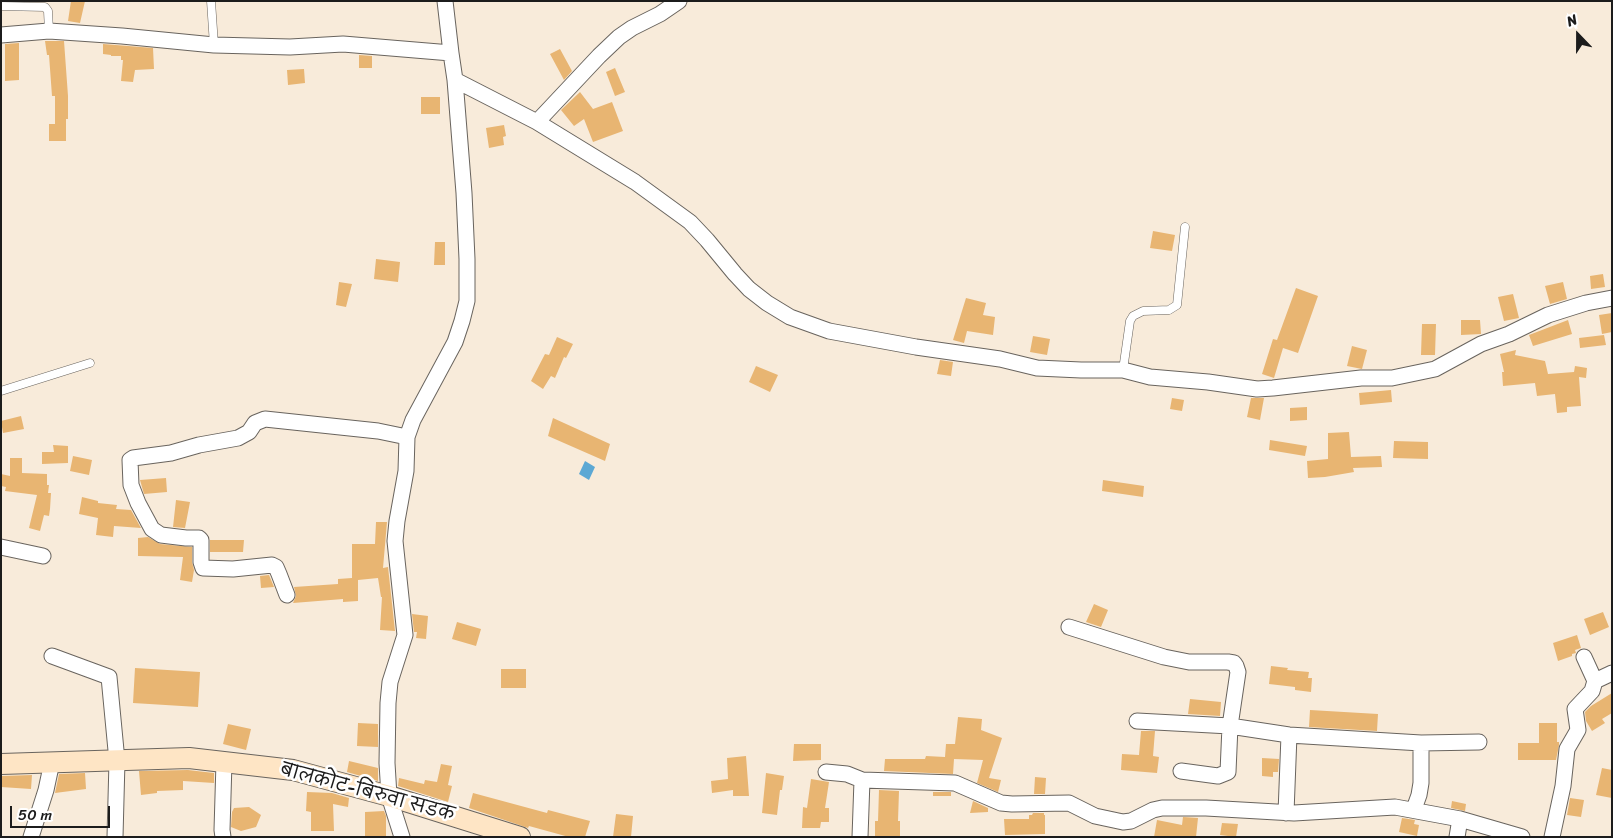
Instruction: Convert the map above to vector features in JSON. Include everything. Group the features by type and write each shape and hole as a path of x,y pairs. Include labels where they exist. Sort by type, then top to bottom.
{"main road":[{"name":"बालकोट-बिरुवा सडक","path":"1,764 189,758 293,770 389,796 520,837"}],"street":[{"path":"402,837 389,796 387,763 388,703 394,667 405,635 395,541 406,471 407,437 413,420 454,342 462,322 467,301 464,193 455,80 445,1"},
{"path":"537,122 599,56 620,37 679,1"},
{"path":"1,35 49,31 214,45 290,47 343,44 451,53"},
{"path":"455,80 537,122 635,182 690,222 734,274 767,303 790,317 829,331 1037,368 1124,370 1150,377 1256,388 1273,388 1361,378 1392,378 1435,369 1480,344 1509,334 1548,315 1586,303 1612,298"},
{"path":"286,595 280,574 272,564 233,569 203,568 201,562 201,540 199,538 161,535 152,528 138,503 131,485 130,460 238,438 249,432 255,423 265,419 378,431 407,437"},
{"path":"1,547 43,556"},
{"path":"1069,627 1164,657 1189,662 1234,663 1238,672 1230,726 1228,772 1218,776 1181,771"},
{"path":"52,656 109,677 116,761 115,837"},
{"path":"1552,837 1563,786 1568,748 1578,730 1575,709 1592,691 1595,681 1584,657"},
{"path":"1595,681 1612,673"},
{"path":"1137,722 1230,726 1289,735 1422,743 1479,742"},
{"path":"1286,812 1289,735"},
{"path":"1414,809 1420,795 1422,743"},
{"path":"31,837 46,790 52,762"},
{"path":"223,837 224,762"},
{"path":"826,772 847,774 862,780 955,784 1001,803 1069,803 1095,816 1123,822 1131,821 1153,810 1162,808 1329,812 1395,807 1460,819 1522,837"},
{"path":"860,837 862,780"},
{"path":"1458,837 1460,819"}],"lane":[{"path":"211,1 214,45"},
{"path":"1,6 45,7 48,11 49,31"},
{"path":"1124,370 1132,316 1143,312 1169,310 1177,305 1185,227"},
{"path":"1,391 90,363"}],"water":[{"path":"585,461 595,467 589,480 579,474"}],"building":[{"path":"71,1 85,1 80,23 68,21"},
{"path":"45,41 64,41 68,96 66,141 49,141 49,124 55,124 55,96 52,96 49,55 47,55"},
{"path":"19,43 19,80 5,81 5,44"},
{"path":"103,44 153,48 154,69 135,70 133,82 121,81 123,60 121,60 121,56 103,54"},
{"path":"560,49 572,71 564,80 550,54"},
{"path":"359,55 372,56 372,68 359,68"},
{"path":"615,68 625,92 615,96 606,72"},
{"path":"304,69 305,83 288,85 287,70"},
{"path":"580,92 593,109 612,102 623,131 593,142 584,119 574,126 561,110"},
{"path":"421,97 440,97 440,114 421,114"},
{"path":"504,125 506,136 503,137 504,145 489,148 486,128"},
{"path":"1153,231 1175,235 1172,251 1150,248"},
{"path":"435,242 445,242 445,265 434,265"},
{"path":"376,259 400,262 398,282 374,279"},
{"path":"1603,274 1605,287 1591,289 1590,276"},
{"path":"339,282 352,284 346,307 336,305"},
{"path":"1563,282 1567,299 1550,304 1545,286"},
{"path":"1296,288 1318,296 1298,353 1283,348 1274,378 1262,374 1273,339 1277,340"},
{"path":"1513,294 1519,318 1504,321 1498,297"},
{"path":"966,298 986,303 983,315 995,317 993,335 967,331 964,343 953,340"},
{"path":"1612,313 1612,332 1602,334 1599,315"},
{"path":"1461,320 1480,320 1481,334 1461,335"},
{"path":"1568,320 1572,334 1533,346 1529,335"},
{"path":"1422,324 1436,324 1435,355 1421,355"},
{"path":"1604,335 1606,345 1580,348 1579,338"},
{"path":"1033,336 1050,339 1047,355 1030,352"},
{"path":"557,337 573,344 566,358 564,357 555,378 551,376 543,389 531,381 545,354 549,355"},
{"path":"1352,346 1367,350 1362,369 1347,366"},
{"path":"1516,350 1515,355 1545,361 1548,374 1574,372 1575,366 1587,368 1586,378 1579,377 1581,406 1567,407 1567,412 1557,413 1555,394 1537,396 1535,383 1503,386 1502,372 1504,372 1500,354"},
{"path":"940,360 953,362 951,376 937,374"},
{"path":"756,366 778,375 770,392 749,382"},
{"path":"1391,390 1392,402 1360,405 1359,393"},
{"path":"1172,398 1184,400 1182,411 1170,409"},
{"path":"1251,398 1264,398 1260,420 1247,417"},
{"path":"1307,407 1307,420 1290,421 1290,408"},
{"path":"21,416 24,429 3,433 1,421"},
{"path":"553,418 610,444 605,461 548,436"},
{"path":"1349,432 1351,457 1381,456 1382,467 1353,468 1354,472 1308,478 1307,461 1328,459 1328,433"},
{"path":"1270,440 1307,446 1305,456 1269,450"},
{"path":"1394,441 1428,442 1428,459 1393,458"},
{"path":"53,445 68,446 68,463 42,464 42,452 54,452"},
{"path":"73,456 92,460 89,475 70,471"},
{"path":"10,458 22,458 22,473 47,474 48,493 51,493 50,509 49,516 44,515 40,531 29,528 37,495 5,491 6,487 1,486 1,474 10,476"},
{"path":"166,478 167,492 144,494 140,480"},
{"path":"1103,480 1144,486 1143,497 1102,491"},
{"path":"82,497 98,501 98,503 117,505 116,509 131,510 141,528 114,526 113,537 96,535 98,518 79,514"},
{"path":"176,500 190,502 185,528 173,527"},
{"path":"376,522 387,522 383,568 388,567 395,631 380,630 382,597 378,578 358,580 358,601 343,602 343,599 293,603 296,596 294,587 338,584 338,579 352,578 352,544 375,544"},
{"path":"148,537 160,544 192,547 194,570 192,582 180,580 183,557 138,556 138,538"},
{"path":"210,540 244,540 243,552 210,552"},
{"path":"269,575 274,587 261,588 260,576"},
{"path":"1094,604 1108,610 1101,627 1086,622"},
{"path":"1603,612 1609,627 1590,635 1584,619"},
{"path":"412,614 428,616 426,639 416,638 417,632 414,632"},
{"path":"457,622 481,629 476,646 452,639"},
{"path":"1577,635 1581,648 1575,650 1576,653 1572,654 1572,656 1558,661 1553,643"},
{"path":"1271,666 1309,672 1308,678 1312,678 1311,692 1295,690 1295,687 1269,684"},
{"path":"135,668 200,672 198,707 133,703"},
{"path":"501,669 526,669 526,688 501,688"},
{"path":"1612,693 1612,713 1602,719 1605,723 1592,731 1586,721 1585,712"},
{"path":"1190,699 1221,702 1220,716 1188,714"},
{"path":"1310,710 1378,714 1377,731 1309,727"},
{"path":"958,717 982,719 981,730 1002,738 989,778 1001,780 998,792 977,783 983,760 954,759 953,774 884,771 885,759 925,759 926,756 945,757 946,744 955,744"},
{"path":"358,723 378,724 378,747 357,746"},
{"path":"1539,723 1557,723 1557,742 1559,742 1559,745 1556,760 1518,760 1518,743 1539,743"},
{"path":"228,724 251,729 246,750 223,744"},
{"path":"1141,731 1155,731 1153,756 1159,757 1157,773 1121,770 1122,754 1139,755"},
{"path":"794,744 821,744 821,760 793,761"},
{"path":"746,756 749,796 733,796 733,790 712,793 711,781 728,779 727,758"},
{"path":"1262,758 1279,759 1278,772 1273,772 1273,777 1262,776"},
{"path":"349,761 378,768 378,781 347,772"},
{"path":"441,764 452,766 448,785 452,786 448,802 398,786 399,778 424,784 425,780 437,782"},
{"path":"1602,768 1612,770 1612,798 1596,795"},
{"path":"188,770 214,773 214,783 183,781 183,790 157,791 157,793 141,795 139,771"},
{"path":"85,773 86,789 55,793 59,774"},
{"path":"766,773 784,776 777,815 762,813"},
{"path":"32,775 31,789 1,787 1,776"},
{"path":"1035,777 1046,778 1045,794 1034,794"},
{"path":"811,779 829,782 825,808 829,808 829,822 821,822 820,828 802,828 803,807 807,808"},
{"path":"879,790 899,791 898,821 900,821 900,837 875,837 875,821 878,821"},
{"path":"307,792 332,793 349,798 348,807 333,804 334,831 311,831 311,812 306,811"},
{"path":"933,792 951,792 951,796 933,796"},
{"path":"473,793 547,813 548,810 590,821 585,837 569,837 529,826 528,828 469,808"},
{"path":"1570,798 1584,800 1581,817 1567,815"},
{"path":"973,801 988,808 988,812 970,813"},
{"path":"1452,801 1466,804 1465,811 1451,808"},
{"path":"249,807 261,815 256,827 241,831 231,827 234,808"},
{"path":"384,811 386,816 386,836 365,836 365,812"},
{"path":"1044,813 1045,834 1005,835 1004,819 1029,819 1029,815"},
{"path":"616,814 633,816 631,837 613,837"},
{"path":"1183,817 1198,818 1196,837 1154,837 1157,820 1182,825"},
{"path":"1402,818 1415,820 1414,824 1419,825 1417,836 1399,832"},
{"path":"1222,823 1238,824 1236,837 1220,835"}]}
